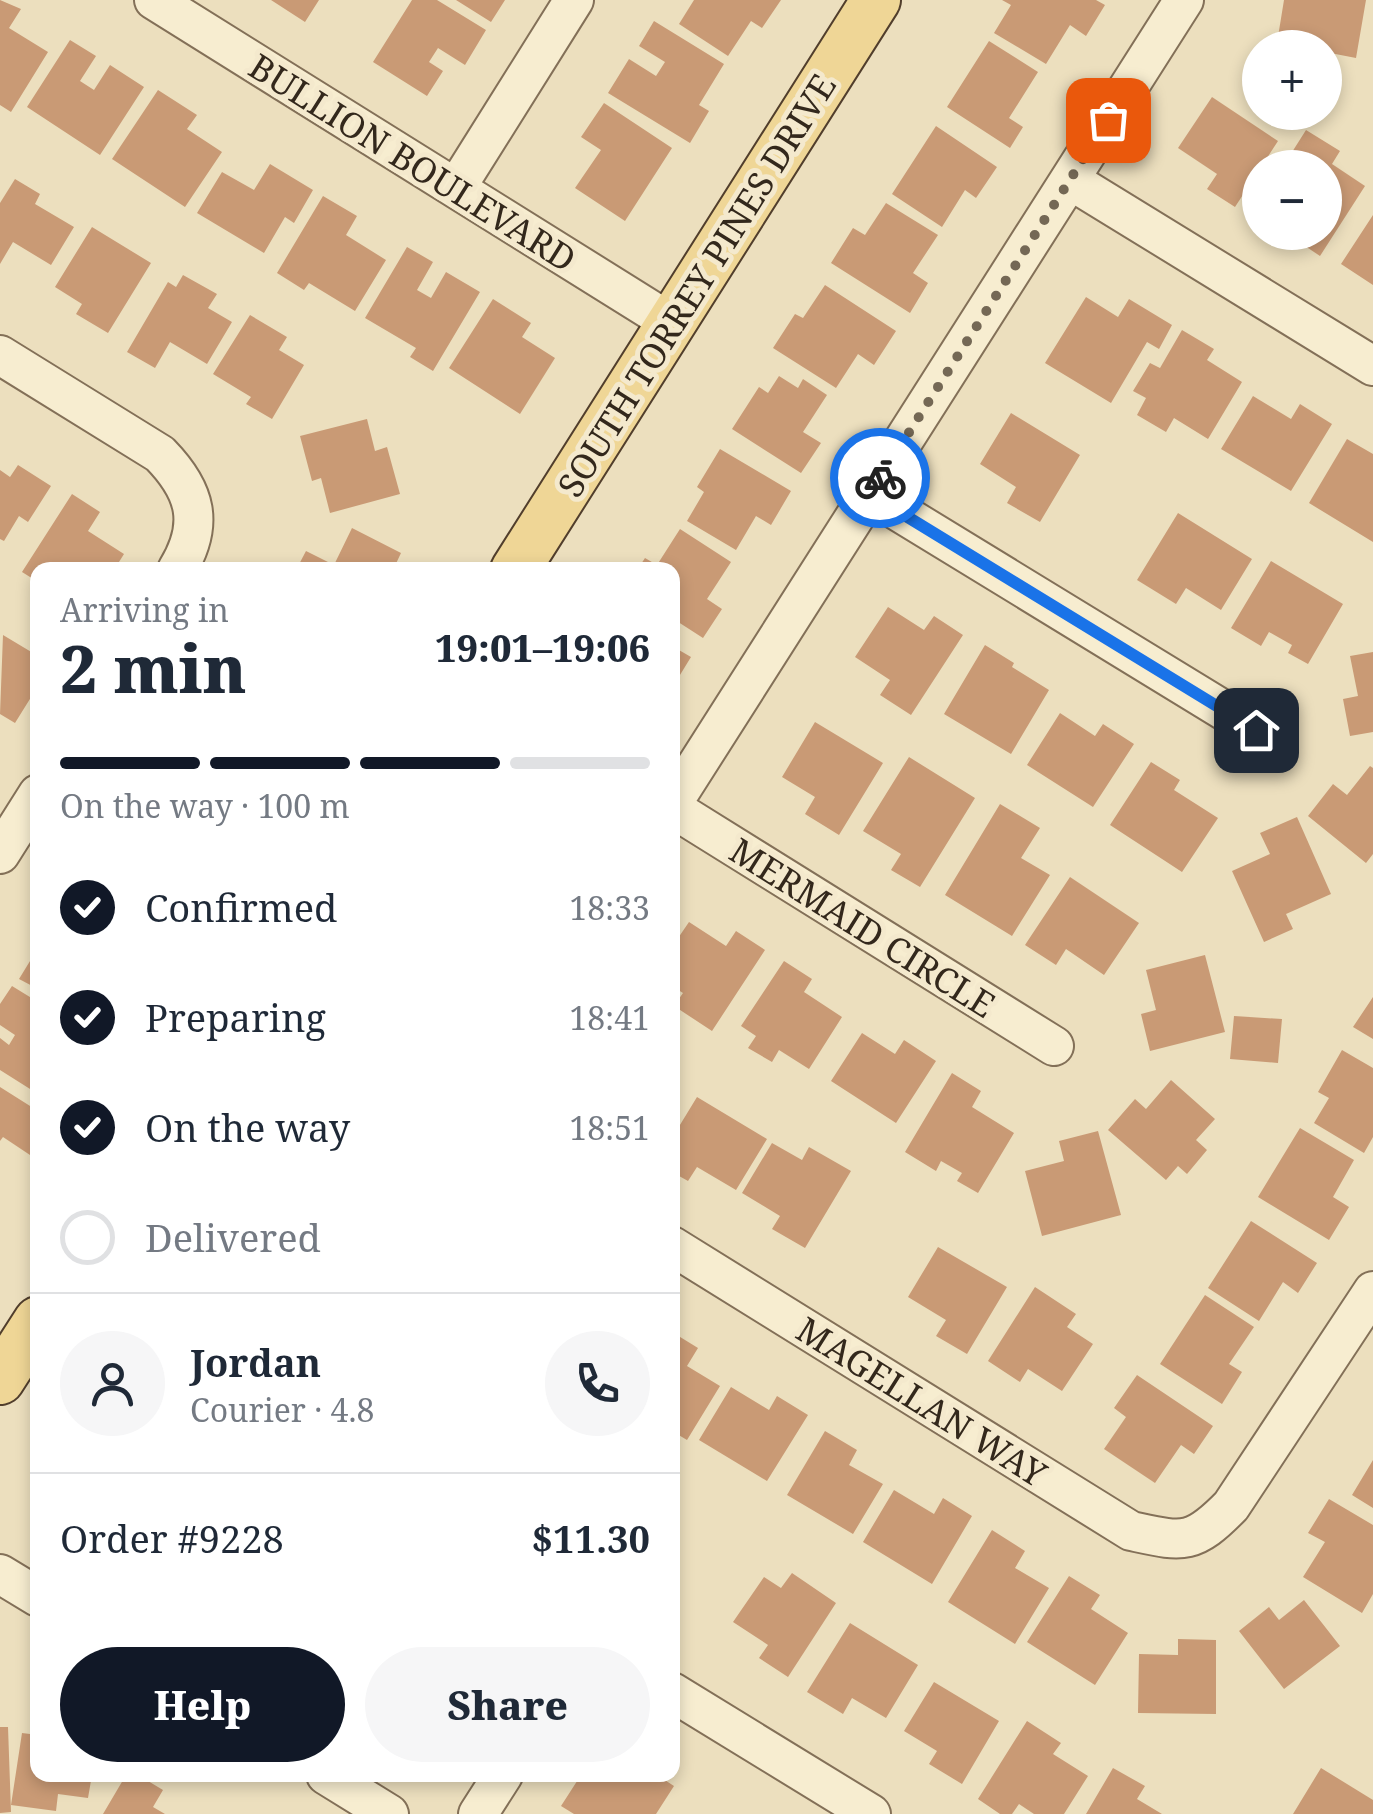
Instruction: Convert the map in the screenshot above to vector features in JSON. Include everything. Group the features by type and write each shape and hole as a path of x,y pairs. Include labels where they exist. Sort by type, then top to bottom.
{"main road":[{"name":"SOUTH TORREY PINES DRIVE","path":"520,562 876,0"},
{"path":"0,1380 30,1333"}],"street":[{"name":"BULLION BOULEVARD","path":"154,0 673,324"},
{"path":"456,188 574,0"},
{"path":"680,793 1184,0"},
{"path":"1070,180 1373,366"},
{"path":"0,355 160,454 182,476 195,514 190,549 181,562"},
{"path":"870,494 1256,730"},
{"path":"0,854 24,811"},
{"name":"MERMAID CIRCLE","path":"680,811 1054,1046"},
{"name":"MAGELLAN WAY","path":"680,1251 1131,1531 1178,1541 1208,1530 1231,1506 1373,1291"},
{"path":"0,1574 30,1592"},
{"path":"680,1697 872,1814"},
{"path":"337,1782 389,1814"},
{"path":"478,1814 498,1782"}],"building":[{"path":"0,0 21,9 9,28 48,52 11,112 0,105"},
{"path":"271,0 319,0 305,22"},
{"path":"412,0 437,0 486,30 465,65 438,48 429,62 443,71 427,96 373,62"},
{"path":"456,0 505,0 491,22"},
{"path":"694,0 781,0 762,28 751,21 728,56 679,24"},
{"path":"1002,0 1096,0 1105,5 1086,36 1070,25 1046,64 994,33 1011,5"},
{"path":"1284,0 1366,0 1356,58 1342,55 1342,30 1279,30"},
{"path":"654,21 724,64 699,105 709,111 690,143 608,93 629,59 656,76 665,62 639,46"},
{"path":"70,40 96,56 80,81 94,90 110,65 144,87 100,155 27,107"},
{"path":"989,41 1038,72 1009,118 1023,127 1010,148 947,107"},
{"path":"158,90 197,115 187,129 222,152 185,207 112,159"},
{"path":"1212,97 1242,117 1242,130 1262,130 1278,141 1272,150 1242,150 1242,196 1235,207 1207,189 1217,174 1178,148"},
{"path":"604,103 672,148 625,221 575,188 601,150 581,137"},
{"path":"936,126 997,167 976,198 965,190 942,227 892,194"},
{"path":"1306,130 1338,150 1293,150"},
{"path":"270,164 313,190 294,223 285,217 264,253 197,213 222,172 254,190"},
{"path":"1342,171 1365,186 1342,222"},
{"path":"15,179 40,194 35,204 74,227 51,265 13,242 0,264 0,203"},
{"path":"323,196 357,216 346,235 386,260 355,311 309,283 304,290 277,273"},
{"path":"886,203 938,235 913,273 928,283 910,313 831,263 853,228 865,235"},
{"path":"1373,215 1373,285 1341,264"},
{"path":"92,227 151,263 108,333 76,314 82,304 55,287"},
{"path":"407,247 433,262 417,290 431,298 446,272 480,292 433,371 410,357 416,348 365,318"},
{"path":"183,275 217,294 208,308 232,322 207,364 170,342 155,368 127,352 168,282 176,287"},
{"path":"825,285 896,331 874,365 858,354 836,388 773,348 795,314 803,318"},
{"path":"1086,297 1118,317 1129,299 1172,325 1159,349 1147,342 1111,403 1045,363"},
{"path":"493,299 531,323 522,337 555,358 520,414 449,368"},
{"path":"250,315 287,337 279,350 304,365 272,419 246,404 251,397 213,374"},
{"path":"1182,330 1214,349 1207,360 1242,382 1208,439 1174,418 1166,432 1137,415 1146,398 1133,391 1150,363 1160,368"},
{"path":"779,376 798,388 803,379 827,395 803,432 821,443 801,473 732,429 759,387 768,393"},
{"path":"1253,396 1291,419 1300,404 1332,424 1291,491 1221,449"},
{"path":"1011,413 1080,455 1040,522 1007,503 1016,487 980,464"},
{"path":"367,419 375,451 387,447 400,494 330,513 321,478 312,481 300,436"},
{"path":"1347,439 1373,454 1373,542 1309,503"},
{"path":"720,449 791,491 771,525 756,516 736,550 687,521 704,492 697,487"},
{"path":"18,465 51,486 28,522 19,516 4,541 0,539 0,470 10,477"},
{"path":"72,494 100,512 88,531 124,554 119,562 30,562 30,577 22,572"},
{"path":"1178,513 1252,559 1221,610 1186,588 1176,604 1137,580"},
{"path":"352,528 401,553 397,562 335,562"},
{"path":"680,529 731,562 707,599 722,609 703,638 680,623 680,562 659,562"},
{"path":"306,551 328,562 300,562"},
{"path":"1271,561 1343,604 1308,664 1288,653 1292,645 1269,632 1261,646 1231,628"},
{"path":"888,607 924,630 934,616 963,635 911,715 880,695 890,680 855,657"},
{"path":"3,635 30,651 30,699 15,723 0,714"},
{"path":"985,645 1049,690 1011,754 944,714"},
{"path":"680,651 691,657 680,675"},
{"path":"1373,652 1373,732 1350,736 1343,699 1358,696 1350,656"},
{"path":"1060,713 1095,736 1103,724 1134,744 1093,807 1027,765"},
{"path":"815,722 883,763 839,835 805,814 815,797 782,777"},
{"path":"909,757 975,798 920,887 891,870 901,854 863,831"},
{"path":"1151,762 1180,780 1174,790 1218,818 1182,872 1110,825"},
{"path":"1370,766 1373,854 1366,863 1308,816 1333,784 1347,795"},
{"path":"1000,804 1040,828 1021,858 1050,875 1012,936 945,895"},
{"path":"1297,817 1331,894 1286,914 1293,929 1264,942 1232,871 1270,854 1260,833"},
{"path":"1070,877 1139,923 1104,975 1066,949 1056,965 1025,945"},
{"path":"689,922 726,946 736,931 765,950 712,1031 680,1010 680,935"},
{"path":"1205,955 1225,1032 1150,1051 1141,1014 1156,1010 1146,970"},
{"path":"30,961 30,985 19,979"},
{"path":"784,961 812,979 804,992 842,1017 809,1069 779,1050 772,1062 748,1048 756,1036 741,1026"},
{"path":"12,986 30,997 30,1089 0,1070 0,1038 9,1045 15,1035 0,1025 0,1004"},
{"path":"1373,997 1373,1039 1353,1027"},
{"path":"1234,1016 1282,1019 1278,1063 1230,1059"},
{"path":"862,1033 895,1054 904,1040 936,1061 896,1123 831,1081"},
{"path":"1342,1050 1373,1068 1373,1137 1364,1153 1314,1123 1329,1098 1318,1092"},
{"path":"952,1073 981,1091 972,1107 1014,1133 978,1193 957,1181 962,1173 941,1161 936,1171 905,1152"},
{"path":"1171,1080 1215,1119 1196,1140 1207,1150 1187,1174 1178,1166 1166,1180 1108,1130 1135,1099 1146,1109"},
{"path":"0,1087 30,1106 30,1155 3,1137 0,1141"},
{"path":"697,1097 767,1139 736,1190 697,1167 688,1181 680,1176 680,1125"},
{"path":"1300,1128 1354,1160 1333,1197 1349,1207 1329,1240 1258,1197"},
{"path":"1098,1131 1121,1215 1042,1236 1025,1171 1064,1161 1059,1141"},
{"path":"772,1143 802,1160 809,1147 851,1171 805,1248 772,1229 780,1216 742,1193"},
{"path":"1251,1221 1317,1263 1298,1293 1283,1282 1259,1321 1208,1288"},
{"path":"938,1247 1007,1287 967,1354 936,1336 946,1320 908,1297"},
{"path":"1035,1287 1076,1314 1067,1327 1093,1344 1062,1391 1028,1369 1020,1382 988,1361"},
{"path":"1205,1295 1254,1327 1229,1364 1242,1372 1222,1404 1160,1364"},
{"path":"680,1337 698,1348 687,1366 720,1386 687,1440 680,1436"},
{"path":"1137,1375 1213,1426 1194,1454 1181,1445 1155,1483 1104,1449 1126,1417 1114,1408"},
{"path":"731,1387 769,1410 777,1396 808,1415 767,1481 699,1440"},
{"path":"825,1431 857,1450 849,1465 883,1484 853,1534 787,1495"},
{"path":"1373,1460 1373,1508 1352,1495"},
{"path":"894,1490 934,1514 943,1498 972,1516 932,1584 863,1542"},
{"path":"1329,1499 1373,1525 1373,1594 1362,1613 1303,1577 1325,1542 1308,1533"},
{"path":"992,1530 1025,1551 1015,1568 1049,1588 1015,1644 948,1602"},
{"path":"792,1573 836,1603 788,1677 759,1658 768,1645 733,1622 764,1577 781,1588"},
{"path":"1069,1576 1100,1595 1091,1609 1128,1633 1095,1685 1027,1642"},
{"path":"1304,1600 1340,1646 1284,1689 1239,1631 1269,1607 1279,1620"},
{"path":"850,1623 918,1665 886,1718 852,1698 843,1714 807,1692"},
{"path":"1178,1639 1216,1640 1216,1714 1138,1713 1139,1654 1178,1655"},
{"path":"934,1682 999,1721 962,1784 929,1764 937,1751 904,1731"},
{"path":"1027,1721 1061,1743 1053,1754 1088,1776 1064,1814 1034,1814 1019,1804 1012,1814 1000,1814 978,1799"},
{"path":"0,1727 8,1727 11,1812 0,1813"},
{"path":"22,1733 30,1734 30,1782 91,1782 88,1798 58,1794 56,1811 11,1805"},
{"path":"1113,1768 1145,1786 1137,1799 1162,1814 1086,1814"},
{"path":"1321,1768 1373,1800 1373,1814 1293,1814"},
{"path":"122,1782 150,1782 163,1790 153,1807 165,1814 103,1814"},
{"path":"576,1782 668,1782 674,1786 656,1814 574,1814 561,1806"}],"way so far":[{"path":"880,478 1108,120"}],"route":[{"path":"880,478 870,494 1256,730"}]}
